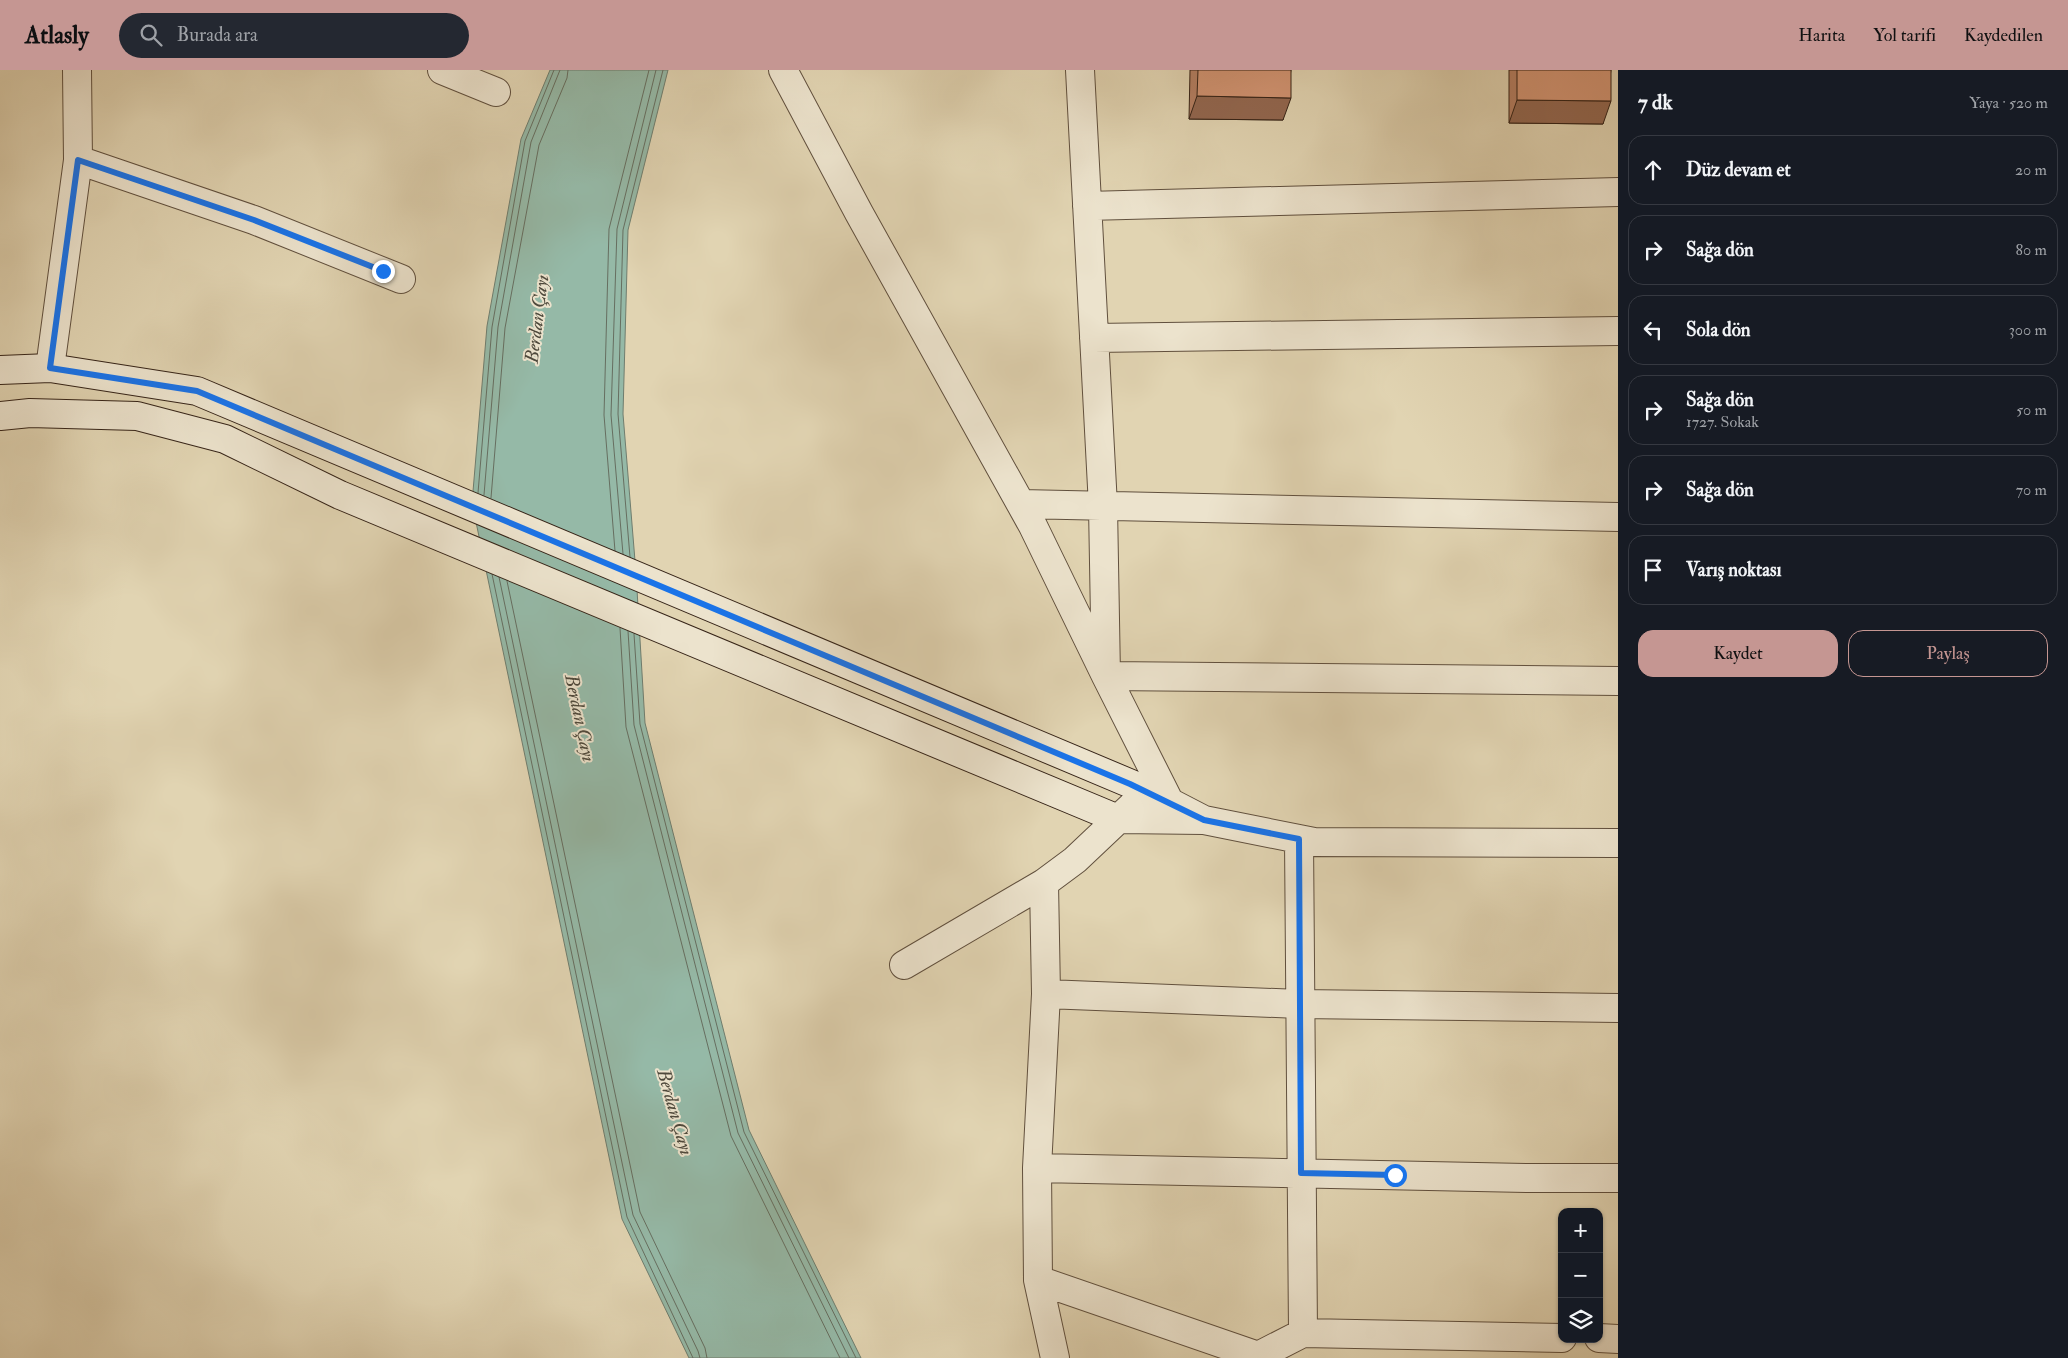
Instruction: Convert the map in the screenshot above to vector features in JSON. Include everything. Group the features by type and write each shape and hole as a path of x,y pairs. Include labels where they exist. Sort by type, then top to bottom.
{"street":[{"path":"50,368 78,160 77,70"},
{"path":"442,70 496,92"},
{"path":"783,70 859,213 1021,504 1106,676 1159,797"},
{"path":"1080,70 1104,506 1106,676"},
{"path":"78,160 254,220 401,279"},
{"path":"1087,206 1618,192"},
{"path":"1094,338 1618,331"},
{"path":"0,370 50,368 197,391 1159,797 1204,820"},
{"path":"0,416 30,412 137,416 225,439 340,495 1118,819 1204,820 1299,839 1324,842 1618,843"},
{"path":"1021,504 1618,517"},
{"path":"1106,676 1618,681"},
{"path":"904,965 1044,883 1074,860 1118,819 1159,797"},
{"path":"1299,839 1304,1333"},
{"path":"1044,883 1046,994 1037,1168 1038,1280 1055,1358"},
{"path":"1046,994 1300,1004 1618,1008"},
{"path":"1037,1168 1528,1178 1618,1178"},
{"path":"1038,1280 1258,1356 1304,1333 1558,1338"},
{"path":"1603,1338 1618,1338"}],"water":[{"name":"Berdan Çayı","path":"550,70 668,70 628,230 623,414 636,573 645,723 749,1130 861,1358 689,1358 622,1219 472,503 487,326 521,139"}],"building":[{"path":"1198,70 1291,70 1291,98 1197,96"},
{"path":"1517,70 1611,70 1611,101 1517,100"}],"route":[{"path":"383,271 254,220 78,160 50,368 197,391 1148,791 1204,820 1299,839 1301,1173 1395,1175"}]}
